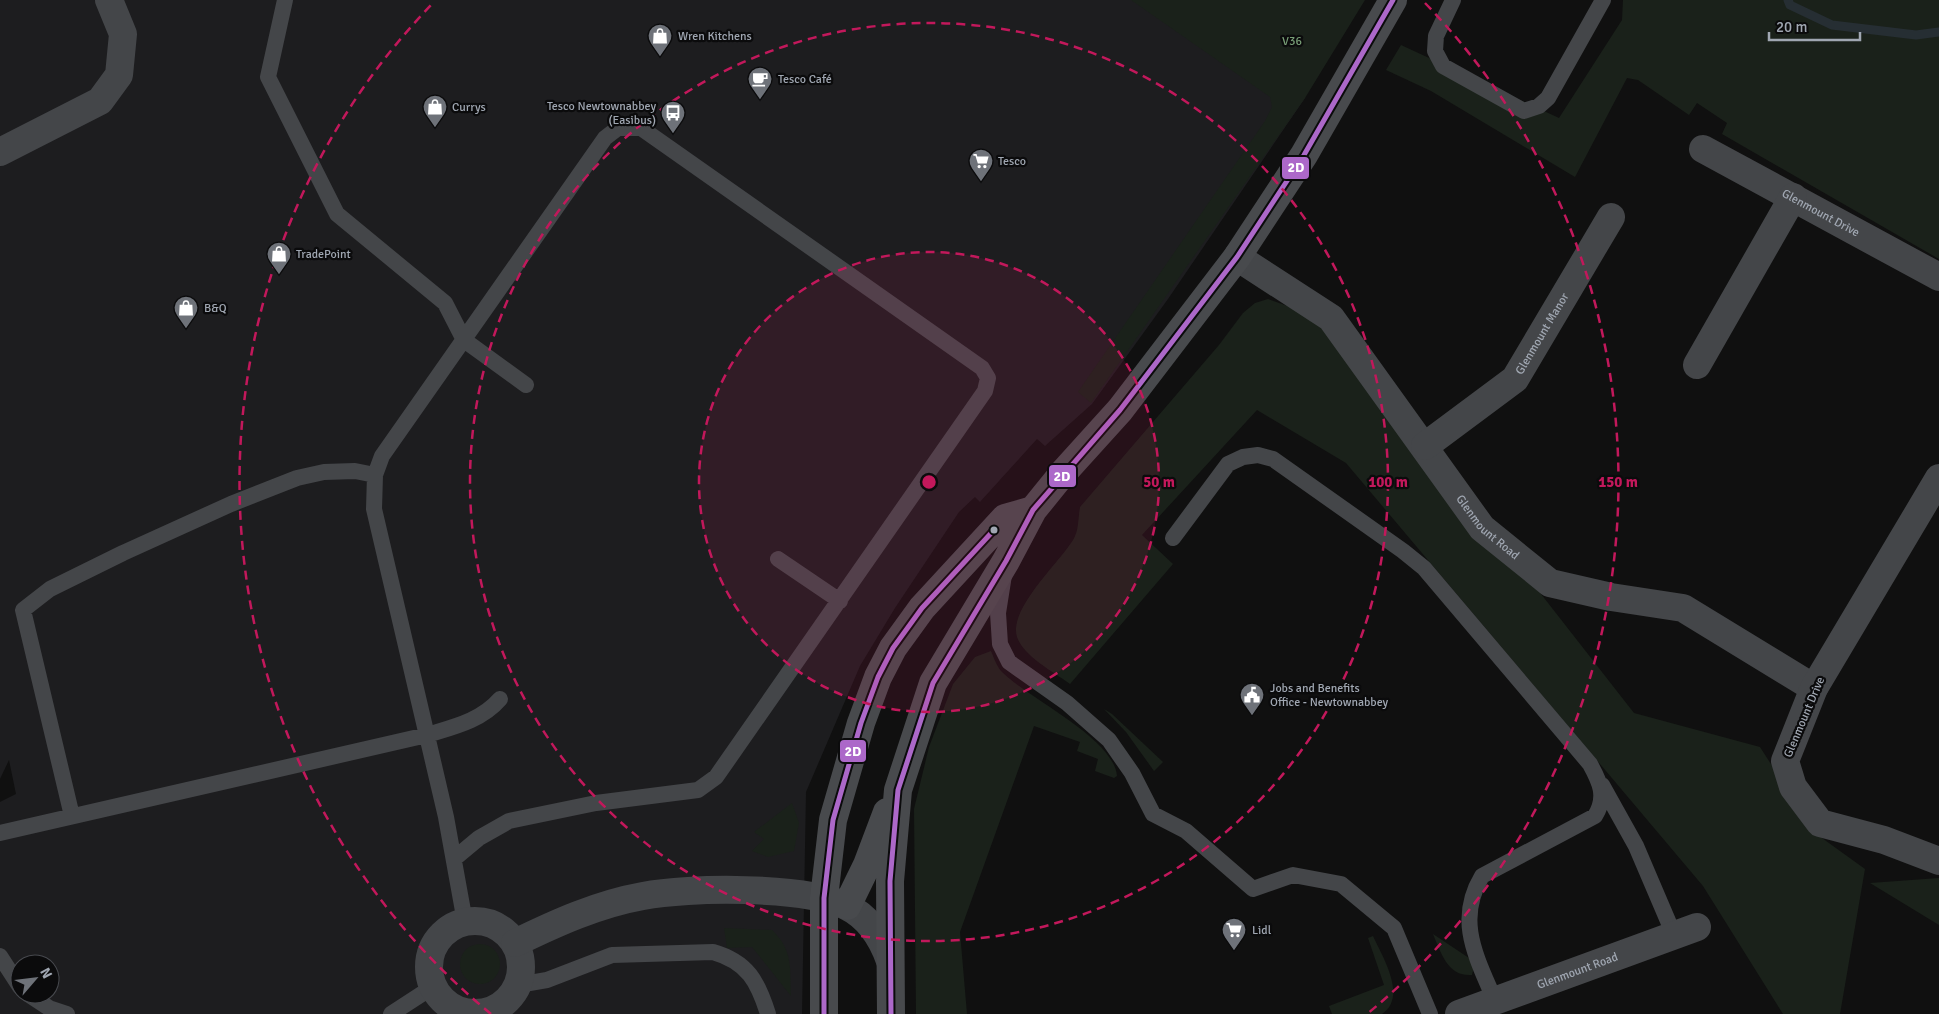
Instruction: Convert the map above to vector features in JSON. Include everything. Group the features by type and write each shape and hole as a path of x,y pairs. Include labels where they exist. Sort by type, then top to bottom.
{"street":[{"path":"0,152 100,101 119,75 123,34 109,0"},
{"path":"836,902 867,865 882,821 898,790 933,683 1006,561 1033,510 1063,473 1120,410 1236,257 1304,155 1393,0"},
{"name":"Glenmount Drive","path":"1703,149 1939,277"},
{"path":"1696,365 1793,197"},
{"name":"Glenmount Manor","path":"1425,446 1515,379 1611,217"},
{"name":"Glenmount Road","path":"1236,257 1331,318 1425,446 1482,528 1550,583 1611,597 1684,608 1814,688"},
{"name":"Glenmount Drive","path":"1939,478 1814,688 1785,761 1793,787 1820,824 1884,840 1939,861"},
{"path":"824,1014 836,902 833,820 840,790 878,676 893,648 922,608 1005,518 1033,510"},
{"path":"891,1014 890,881 898,790"},
{"path":"515,943 589,910 643,896 672,892 743,890 836,902 874,928 884,942 890,961"},
{"path":"480,921 493,925 506,932 515,943 521,964 518,985 500,1010 470,1013 456,1008 443,999 434,986 430,973 430,959 434,946 442,935 453,927 465,922 480,921"},
{"name":"Glenmount Road","path":"1459,1014 1685,931"}],"lane":[{"path":"285,0 268,77 337,214 445,303 464,340 526,385"},
{"path":"1453,0 1436,36 1435,51 1443,66 1524,111 1539,106 1548,98 1603,0"},
{"path":"455,858 479,838 509,821 596,803 698,790 716,776 840,602 985,391 988,378 982,368 641,128 618,128 605,138 382,456 375,475 374,509 455,858 465,922"},
{"path":"1173,538 1228,464 1243,457 1258,456 1273,459 1403,551 1424,568 1590,764 1685,931"},
{"path":"72,816 23,610 50,589 123,553 231,504 298,478 324,472 356,471 375,475"},
{"path":"778,559 840,602"},
{"path":"1006,561 998,614 1000,644 1009,662 1067,703 1109,740 1132,773 1153,814 1186,831 1253,889 1293,875 1341,884 1394,928 1430,1014"},
{"path":"0,833 427,735 473,720 491,710 500,699"},
{"path":"1495,1001 1472,942 1468,918 1473,891 1482,876 1595,816 1601,807 1602,796 1600,784 1590,764"},
{"path":"518,985 547,980 612,955 714,952 728,956 751,975 760,988 768,1014"},
{"path":"0,956 10,972"},
{"path":"391,1014 434,986"},
{"path":"43,1004 67,1014"}],"shaded area":[{"path":"0,0 1157,0 1305,98 1168,299 1092,404 1045,446 1037,439 980,502 975,497 959,512 895,608 860,666 806,792 802,1014 0,1014 0,802 16,794 9,760 0,779"}],"green space":[{"name":"V36","path":"1131,0 1365,0 1305,98 1091,403 1078,392 1265,121 1272,107 1270,97"},
{"path":"1623,0 1939,0 1939,259 1722,134 1727,123 1697,103 1689,115 1638,80 1627,78 1575,177 1431,91 1386,70 1401,45 1559,118 1622,20"},
{"path":"1268,299 1307,313 1341,338 1634,713 1760,747 1815,833 1865,869 1840,1014 1783,1014 1703,886 1346,463 1257,410 1142,535 1173,564 1070,684 1040,664 1026,651 1017,637 1016,626 1020,613 1036,587 1073,540 1077,529 1080,507 1219,345 1243,313 1255,303"},
{"path":"991,651 1002,672 1068,719 1101,747 1112,762 1117,776 1114,778 1095,771 1098,759 1077,751 1080,742 1034,726 960,932 967,1014 916,1014 914,809 929,747 953,684 975,657"},
{"path":"1104,709 1112,714 1163,762 1154,771 1126,732"},
{"path":"792,803 799,823 794,851 768,857 752,851 764,839 754,832"},
{"path":"1939,878 1939,925 1870,883"},
{"path":"724,928 772,930 779,937 789,960 791,996 752,947 727,948"},
{"path":"1433,934 1475,962 1472,975 1464,975 1451,968 1446,962"},
{"path":"1373,936 1391,976 1393,997 1389,1007 1382,1014 1332,1014 1329,1006 1384,985 1368,938"},
{"path":"476,944 484,944 491,947 497,953 500,964 497,975 491,981 484,984 476,984 469,981 463,975 460,968 460,960 463,953 469,947"}],"waterway":[{"path":"1788,0 1790,5 1832,25 1916,35 1939,32"}],"transit line":[{"name":"2D","path":"891,1014 890,881 898,790 933,683 1006,561 1033,510 1120,410 1237,257 1304,155 1393,0"},
{"name":"2D","path":"824,1014 824,898 833,820 861,723 878,677 893,648 922,608 994,530"}],"place":[{"name":"Wren Kitchens","path":"660,57"},
{"name":"Tesco Café","path":"760,100"},
{"name":"Currys","path":"435,128"},
{"name":"Tesco Newtownabbey (Easibus)","path":"673,134"},
{"name":"Tesco","path":"981,182"},
{"name":"TradePoint","path":"279,275"},
{"name":"B&Q","path":"186,329"},
{"name":"Jobs and Benefits Office - Newtownabbey","path":"1252,716"},
{"name":"Lidl","path":"1234,951"}]}
